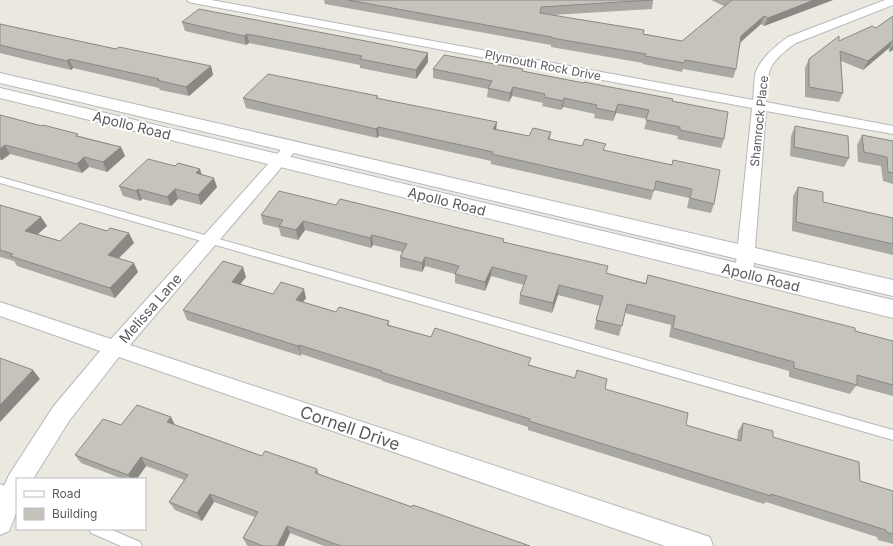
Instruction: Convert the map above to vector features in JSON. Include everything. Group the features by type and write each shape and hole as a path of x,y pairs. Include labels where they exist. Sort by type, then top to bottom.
{"street":[{"name":"Plymouth Rock Drive","path":"193,0 893,130"},
{"name":"Shamrock Place","path":"745,263 762,73 770,59 778,50 792,40 893,1"},
{"name":"Apollo Road","path":"0,78 286,154"},
{"name":"Apollo Road","path":"0,93 286,154 745,263 893,288"},
{"name":"Melissa Lane","path":"20,478 61,414 114,348 286,154"},
{"name":"Apollo Road","path":"745,263 893,309"},
{"name":"Cornell Drive","path":"0,309 701,546"},
{"name":"Melissa Lane","path":"0,523 13,489"}],"lane":[{"path":"0,180 893,435"},
{"path":"97,530 136,546"}],"building":[{"path":"348,0 653,0 541,7 540,13 644,30 643,34 682,41 732,0 814,0 768,18 764,16 741,36 736,69 685,60 684,63 645,56 646,54"},
{"path":"199,9 428,53 416,70 360,59 362,56 247,34 244,36 182,22"},
{"path":"893,16 893,40 868,61 840,51 843,93 809,87 809,59 839,36 839,41 872,26 876,28"},
{"path":"0,24 116,49 119,47 211,66 186,87 157,80 159,79 69,59 67,61 0,45"},
{"path":"444,55 673,99 672,101 728,112 724,139 680,130 680,127 646,120 649,110 618,104 615,112 596,108 597,105 564,98 563,101 544,97 545,94 513,87 510,93 488,88 492,81 433,69"},
{"path":"268,74 378,96 376,98 497,122 493,129 529,136 533,128 551,132 548,139 582,146 585,139 606,144 603,150 672,165 673,160 720,170 714,204 690,198 692,189 656,181 654,191 492,154 493,152 378,127 376,129 243,98"},
{"path":"0,115 78,134 76,136 121,147 103,162 84,157 77,164 5,145 0,149"},
{"path":"795,126 848,136 849,158 794,147"},
{"path":"862,135 893,141 893,173 888,172 887,157 864,152"},
{"path":"148,159 175,166 178,163 200,169 196,173 214,178 198,195 175,189 167,197 138,189 136,191 119,186"},
{"path":"798,187 823,192 823,202 893,218 893,244 796,222"},
{"path":"279,191 336,205 340,199 504,239 503,242 608,266 606,273 646,284 648,275 855,328 855,331 893,341 893,385 857,375 857,385 794,368 794,362 673,328 675,316 627,304 622,326 596,320 603,296 559,285 553,303 520,295 527,276 492,267 485,282 455,274 459,266 425,257 422,263 400,257 407,244 372,235 370,238 303,221 296,230 279,226 283,220 261,215"},
{"path":"0,205 41,217 25,231 60,241 80,223 107,231 110,228 129,233 108,255 134,263 110,288 10,256 13,254 0,250"},
{"path":"223,261 243,267 232,282 273,294 281,282 304,289 296,300 336,312 339,307 389,321 387,325 431,337 435,328 531,358 528,365 575,378 577,370 607,379 605,389 688,413 686,425 741,441 743,423 773,431 773,437 859,462 860,481 893,491 893,534 886,532 886,530 771,494 771,496 529,421 530,419 381,372 382,371 183,310"},
{"path":"0,358 33,370 0,405"},
{"path":"137,405 171,417 167,422 262,456 265,451 317,469 315,473 412,507 413,505 530,546 341,546 287,526 277,546 263,546 243,538 258,512 210,494 197,513 169,502 188,475 141,457 128,475 75,455 103,419 121,425"}]}
